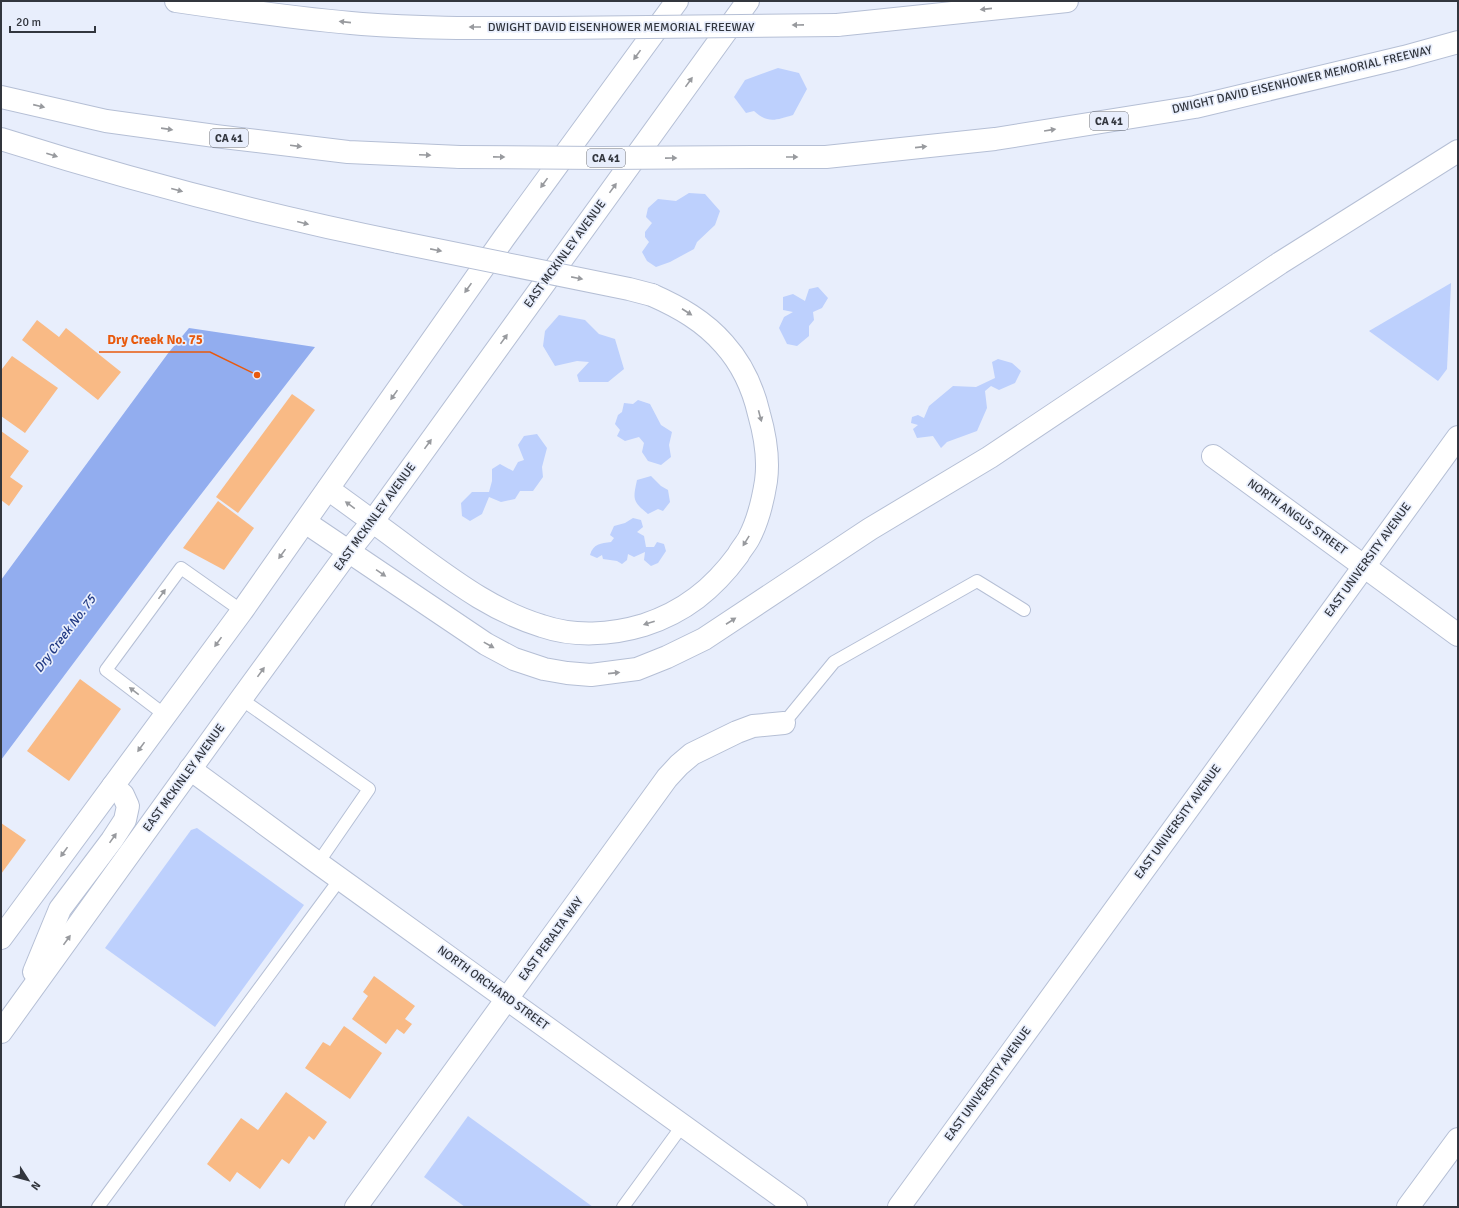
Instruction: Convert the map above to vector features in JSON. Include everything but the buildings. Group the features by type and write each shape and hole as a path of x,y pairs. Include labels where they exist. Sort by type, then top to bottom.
{"main road":[{"name":"DWIGHT DAVID EISENHOWER MEMORIAL FREEWAY","path":"176,1 268,14 362,24 444,27 556,28 837,25 1067,1"},
{"path":"1,938 242,611 504,238 677,1"},
{"name":"EAST MCKINLEY AVENUE","path":"1,1032 190,769 348,552 373,521 748,1"},
{"path":"837,25 926,1"},
{"name":"DWIGHT DAVID EISENHOWER MEMORIAL FREEWAY","path":"1,97 106,121 348,152 460,157 826,157 979,140 1188,108 1396,59 1458,42"},
{"path":"1,139 72,161 312,225 630,289 652,295 676,305 703,323 724,344 741,367 754,394 762,422 767,451 766,480 760,510 749,539 730,565 708,590 685,606 661,619 630,629 600,633 570,632 544,627 514,617 489,604 464,589 328,489"},
{"path":"305,522 486,644 514,659 544,669 591,675 638,669 704,639 870,529 990,457 1280,263 1458,151"},
{"name":"EAST UNIVERSITY AVENUE","path":"899,1207 1458,437"},
{"name":"NORTH ANGUS STREET","path":"1213,456 1458,635"},
{"name":"EAST PERALTA WAY","path":"356,1207 667,778 692,754 737,732 753,726 784,724"},
{"name":"NORTH ORCHARD STREET","path":"190,769 340,879 796,1207"},
{"path":"20,1006 60,909 112,840 125,820 128,806 123,795 113,786"},
{"path":"1408,1207 1458,1139"}],"lane":[{"path":"165,715 106,670 181,568 242,611"},
{"path":"784,724 834,662 977,581 1024,610"},
{"path":"241,699 369,789 318,863"},
{"path":"98,1207 340,879"},
{"path":"623,1207 682,1126"}],"shaded area":[{"path":"778,68 799,73 807,89 793,115 772,120 764,118 754,111 746,113 734,97 745,80"},
{"path":"689,193 705,194 720,211 715,225 697,242 694,249 670,262 656,267 647,261 642,252 649,242 645,237 645,232 652,223 646,217 648,208 658,199 676,201"},
{"path":"1451,283 1447,369 1438,381 1369,331"},
{"path":"818,287 828,298 822,308 813,312 814,320 809,326 809,336 797,346 787,344 779,328 784,317 793,312 783,310 783,297 793,294 805,301 809,289"},
{"path":"559,315 585,320 599,334 615,339 624,369 608,382 579,382 577,375 589,362 577,361 555,366 543,346 545,331"},
{"path":"998,359 1012,363 1021,371 1015,383 999,390 991,386 985,391 987,408 977,431 947,442 941,448 933,436 917,438 913,429 918,425 911,423 912,417 918,415 924,418 929,406 953,386 976,387 995,378 992,362"},
{"path":"638,400 650,404 661,425 672,432 669,445 671,457 661,465 648,461 642,452 644,443 639,437 625,441 617,436 620,430 615,424 618,415 622,412 624,403 633,404"},
{"path":"537,434 547,448 542,467 543,477 533,491 520,491 515,499 501,502 489,497 482,514 470,521 462,516 461,503 472,492 489,492 492,481 492,469 500,464 513,471 518,462 524,460 518,445 524,436"},
{"path":"651,476 661,486 668,490 670,502 663,511 658,509 648,514 636,503 635,492 637,480"},
{"path":"633,518 641,520 643,527 637,532 644,536 646,547 654,547 657,542 664,544 666,551 658,563 651,566 644,560 645,552 634,557 628,554 627,560 622,564 617,561 603,559 602,555 597,558 590,555 595,546 611,542 614,538 610,535 614,526 625,523"},
{"path":"197,828 304,905 215,1027 105,948 191,830"},
{"path":"468,1116 593,1207 465,1207 424,1177"}],"water":[{"path":"189,328 315,347 168,537 1,760 1,580 169,352"}],"place":[{"name":"Dry Creek No. 75","path":"257,375"}]}
